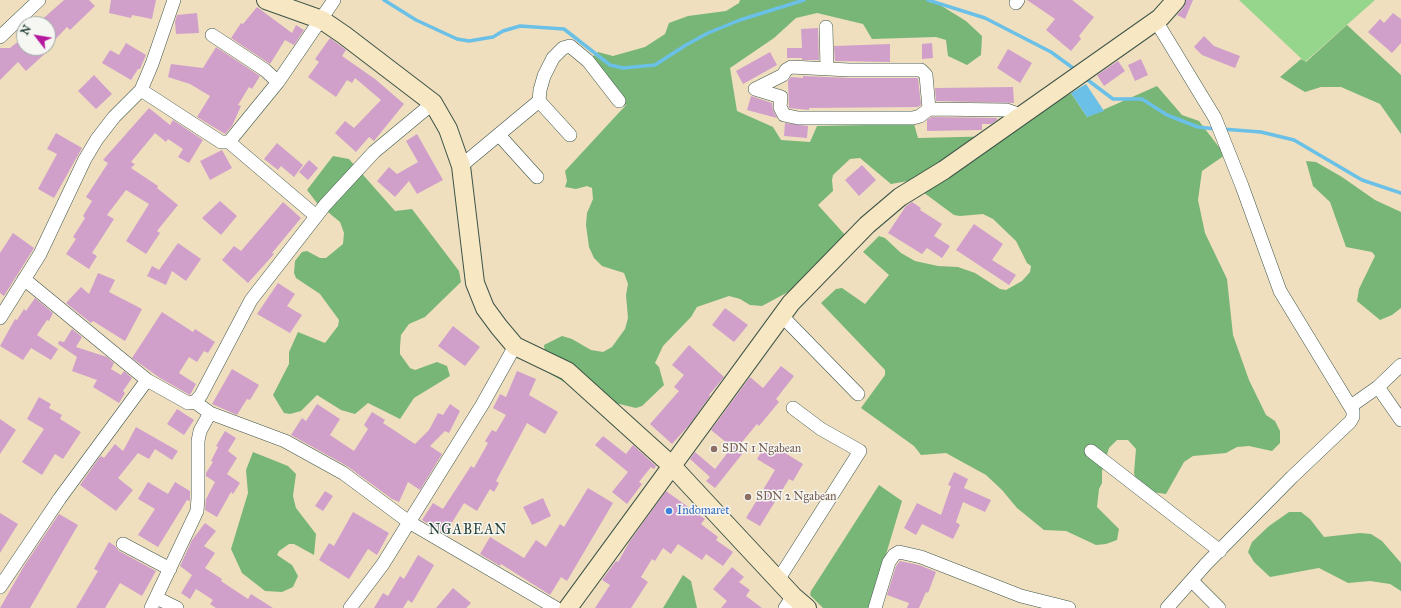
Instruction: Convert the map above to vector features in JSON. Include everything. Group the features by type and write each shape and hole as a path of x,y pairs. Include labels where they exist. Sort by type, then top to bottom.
{"street":[{"path":"0,37 39,0"},
{"path":"0,318 40,254 85,159 97,139 114,117 141,90 152,64 174,0"},
{"path":"266,0 322,20 344,35 433,104 448,129 461,166 475,283 486,308 499,327 515,346 567,371 671,465 778,580 789,602 807,608"},
{"path":"229,142 278,82 322,20 334,0"},
{"path":"568,608 671,465 791,303 867,225 900,197 944,170 1156,21 1176,0"},
{"path":"1156,21 1215,118 1280,291 1351,406 1353,417 1350,422 1292,477 1167,608"},
{"path":"826,27 827,69"},
{"path":"212,35 260,66 278,82"},
{"path":"461,166 539,101 544,76 553,58 563,48 570,46 588,61 619,101"},
{"path":"781,97 755,89 783,75 791,67 921,70 926,75 929,109"},
{"path":"783,75 780,107 784,115 798,118 912,118 920,116 929,109 1007,110 1021,115"},
{"path":"141,90 221,142 229,142 316,216"},
{"path":"539,101 570,136"},
{"path":"24,279 147,380 188,403 195,402 201,395 251,300 316,216 374,152 433,104"},
{"path":"499,135 537,177"},
{"path":"782,316 858,394"},
{"path":"350,608 383,564 482,405 515,346"},
{"path":"1351,406 1378,387 1401,365"},
{"path":"0,587 60,498 147,380"},
{"path":"1378,387 1401,420"},
{"path":"195,402 210,413 285,441 343,473 409,522 556,608"},
{"path":"778,580 860,451 793,408"},
{"path":"177,608 154,603 197,511 198,441 200,431 210,413"},
{"path":"1091,450 1220,551"},
{"path":"123,544 170,569"},
{"path":"875,608 889,562 894,555 899,552 921,557 1021,596 1069,608"},
{"path":"1192,581 1219,608"}],"green space":[{"path":"740,0 932,0 966,21 982,36 981,55 967,65 948,56 946,40 936,37 872,39 863,24 817,13 796,18 774,38 730,68 737,111 773,127 781,140 810,142 817,126 914,124 918,138 1003,136 1071,93 1087,117 1157,86 1182,115 1199,121 1225,155 1202,171 1198,200 1205,233 1227,279 1233,335 1249,380 1266,415 1275,421 1280,431 1280,443 1272,451 1249,446 1237,447 1226,453 1193,456 1184,462 1166,494 1145,491 1137,484 1134,473 1136,449 1128,440 1117,440 1109,448 1102,471 1102,483 1099,489 1097,507 1119,529 1117,540 1106,544 1096,545 1066,531 1044,530 1017,508 1002,490 986,475 946,453 921,455 914,446 861,408 885,375 885,370 821,303 836,289 842,288 865,304 889,275 863,252 879,236 885,238 901,253 915,261 938,266 958,267 975,273 1000,289 1006,290 1022,281 1030,272 1031,266 1027,263 1016,241 993,219 983,214 960,216 954,215 908,181 891,184 860,158 850,159 833,175 833,191 818,205 846,236 803,284 762,306 750,305 740,299 729,296 697,307 691,317 663,346 655,363 659,367 664,385 642,406 636,408 590,397 547,372 544,345 562,336 572,339 591,350 603,352 612,347 625,329 628,318 626,295 628,284 624,273 602,266 594,258 589,247 586,225 587,213 593,199 592,188 587,186 576,189 565,187 567,181 565,171 626,105 588,61 598,52 613,56 645,47 665,34 669,23 688,16 726,11 739,3"},
{"path":"1239,0 1375,0 1305,62"},
{"path":"1347,25 1401,75 1401,134 1380,104 1341,87 1321,87 1305,92 1280,77 1301,59 1306,62"},
{"path":"333,156 349,159 395,211 412,209 459,271 461,282 425,317 409,324 401,335 400,354 410,368 415,370 437,362 447,366 450,376 414,398 400,419 368,403 355,414 341,410 317,395 301,411 290,414 284,413 273,395 289,364 289,352 298,332 325,343 338,326 339,320 320,294 296,278 294,273 295,261 302,252 307,251 320,258 326,258 343,244 344,233 340,222 317,203 307,190"},
{"path":"1306,161 1316,162 1342,177 1375,200 1401,212 1401,308 1392,315 1380,320 1357,301 1359,289 1375,256 1372,252 1346,247 1330,202 1313,186"},
{"path":"253,452 288,466 296,474 293,496 296,508 316,534 314,555 294,544 289,544 279,551 277,555 292,565 298,576 293,587 282,592 265,591 242,573 231,549 248,493 246,470"},
{"path":"879,485 902,501 870,608 823,608 810,595 811,591"},
{"path":"1289,512 1301,512 1310,519 1324,537 1360,533 1371,534 1382,541 1401,563 1401,591 1390,584 1370,581 1348,583 1319,568 1270,577 1254,562 1248,552 1252,542 1269,526"},
{"path":"683,575 691,581 697,608 663,608"}],"water":[{"path":"1086,84 1104,111 1087,117 1071,93"}],"building":[{"path":"64,0 89,0 95,6 70,30 67,27 56,39 56,16 46,16"},
{"path":"111,0 156,0 152,19 132,15 131,18 109,13"},
{"path":"1027,0 1072,0 1094,17 1079,36 1081,39 1071,51 1046,30 1055,19"},
{"path":"1186,0 1193,0 1185,19 1177,15 1184,7"},
{"path":"257,7 292,33 296,25 304,30 294,45 285,40 270,64 231,38 241,23 243,24"},
{"path":"197,13 199,33 176,34 175,22 177,15"},
{"path":"1393,13 1401,19 1401,43 1392,53 1368,32 1380,19 1384,23"},
{"path":"818,28 819,60 787,58 787,48 802,48 801,29"},
{"path":"1204,36 1214,46 1240,56 1235,68 1202,55 1194,47"},
{"path":"330,38 346,50 342,56 375,79 404,104 374,141 369,137 356,152 335,133 345,121 354,128 381,100 355,78 352,83 347,80 336,97 308,77 319,62 315,59"},
{"path":"16,43 16,56 42,56 26,71 18,62 0,80 0,48 10,48"},
{"path":"126,43 146,55 140,69 138,69 131,80 102,63 110,50 119,55"},
{"path":"932,43 933,58 922,59 922,44"},
{"path":"890,44 890,62 835,61 834,46"},
{"path":"216,47 260,76 252,89 249,87 238,105 241,106 232,126 225,134 197,117 210,96 190,84 168,77 171,64 203,68"},
{"path":"1008,49 1032,63 1020,83 997,68"},
{"path":"770,52 777,65 743,84 736,71"},
{"path":"1141,59 1148,75 1135,81 1128,65"},
{"path":"1118,61 1125,71 1104,86 1097,75"},
{"path":"94,75 112,94 96,109 78,91"},
{"path":"803,76 918,78 921,105 918,107 809,108 809,110 789,108 788,81 791,77 803,78"},
{"path":"1013,87 1014,103 936,101 935,88"},
{"path":"751,96 772,103 773,110 777,118 747,110"},
{"path":"149,108 170,125 173,120 203,140 189,163 178,157 183,149 168,139 166,142 155,133 131,162 135,164 131,168 158,186 157,188 178,205 157,231 160,233 146,254 126,241 149,204 126,190 107,215 114,219 92,253 97,256 89,269 66,254 76,239 73,237 85,218 83,216 92,201 86,197 108,163 103,160"},
{"path":"932,117 997,118 997,120 991,124 982,124 982,130 927,131 927,120"},
{"path":"785,123 808,126 807,138 784,136"},
{"path":"56,133 82,148 54,198 38,189 57,154 47,149"},
{"path":"417,134 443,180 417,194 409,181 395,197 377,181 389,167 397,174 418,162 406,141"},
{"path":"277,143 303,165 294,177 281,166 278,170 264,159"},
{"path":"222,150 232,168 210,180 200,161"},
{"path":"309,160 318,168 308,180 299,172"},
{"path":"862,165 876,180 859,196 845,180"},
{"path":"220,201 237,216 221,235 202,218"},
{"path":"283,202 301,218 272,253 274,254 248,283 222,260 234,246 241,251"},
{"path":"912,202 921,208 920,210 942,224 934,236 950,246 942,258 927,248 922,254 888,233 906,206"},
{"path":"974,224 1003,244 992,260 1016,275 1009,285 956,250"},
{"path":"13,233 34,248 4,296 0,293 0,253"},
{"path":"178,243 201,259 186,281 172,271 166,285 147,276 152,266 159,270"},
{"path":"98,273 115,280 109,292 142,309 125,341 93,321 91,323 66,303 81,287 89,294"},
{"path":"278,283 295,294 287,306 302,315 290,333 257,314"},
{"path":"35,298 53,313 49,321 47,320 37,335 58,349 51,360 31,348 23,360 0,346 15,319 17,320 24,309 26,311"},
{"path":"725,308 748,325 734,342 712,325"},
{"path":"162,312 193,332 195,329 215,342 208,353 204,351 197,362 189,357 179,373 196,384 190,395 160,378 132,358"},
{"path":"453,326 480,347 465,366 438,346"},
{"path":"72,329 82,337 76,347 107,357 114,363 111,369 121,375 124,371 132,378 123,391 125,393 119,403 93,387 97,380 72,371 77,357 58,344 59,341 64,342"},
{"path":"689,345 724,377 709,395 710,396 690,424 672,444 650,424 679,391 674,387 684,375 672,365"},
{"path":"781,366 794,376 776,399 779,402 759,426 757,424 737,448 743,453 715,488 706,481 710,477 690,459 695,452 715,469 732,447 711,430 750,377 763,388"},
{"path":"232,369 259,385 250,400 247,399 237,415 212,404"},
{"path":"517,371 536,379 529,395 558,412 545,434 527,423 496,481 499,483 494,492 490,489 477,511 464,503 445,534 422,520 433,503 443,509 471,466 474,468 488,443 485,441 492,430 496,432 506,415 493,408 500,394 506,397"},
{"path":"39,397 51,404 49,408 62,415 60,419 81,432 63,459 55,454 42,475 22,462 44,429 27,419"},
{"path":"317,404 340,419 330,435 354,451 368,429 364,425 372,412 385,420 383,423 415,444 429,430 438,413 443,415 450,404 460,411 449,433 445,431 430,446 442,454 420,490 408,482 399,502 392,499 347,466 291,435 302,418 306,421"},
{"path":"177,409 194,420 184,435 167,424"},
{"path":"0,419 16,430 0,454"},
{"path":"136,427 178,451 172,460 155,449 149,459 138,453 118,478 133,490 116,511 80,485 99,458 101,456 104,458 115,444 123,451"},
{"path":"225,431 236,438 228,451 237,458 227,474 240,483 233,494 231,492 217,517 205,510 206,499 215,482 206,476 206,473 213,462 211,461 218,447 216,446"},
{"path":"603,436 626,454 633,445 656,466 654,469 651,467 639,482 642,484 627,504 612,492 628,472 595,445"},
{"path":"767,442 803,464 793,481 789,479 760,526 746,518 775,470 757,459"},
{"path":"954,472 968,479 964,488 991,500 985,512 963,502 956,522 960,525 953,539 922,524 916,535 904,528 917,503 941,515 951,486 948,485"},
{"path":"148,482 168,494 175,482 190,491 190,501 187,500 158,547 138,535 155,509 138,499"},
{"path":"588,488 613,503 567,581 561,577 550,595 501,564 500,566 480,554 490,537 524,558 536,540 546,547 560,524 564,527"},
{"path":"325,491 333,496 323,511 315,506"},
{"path":"666,491 705,519 701,524 718,537 716,540 733,552 723,566 706,554 702,560 678,544 671,554 663,548 655,561 652,559 641,577 648,582 631,608 595,608 610,585 602,580 616,561 618,562 630,541"},
{"path":"543,498 551,516 532,525 523,507"},
{"path":"353,512 389,533 377,555 368,549 349,579 319,560 329,543 334,546"},
{"path":"0,513 18,524 0,553"},
{"path":"59,514 78,525 30,608 0,608 24,566"},
{"path":"205,523 216,531 204,546 215,553 205,568 248,599 251,594 273,608 216,608 210,604 213,600 196,589 190,599 181,593 192,575 180,566 192,540"},
{"path":"109,542 119,551 156,571 142,596 120,583 105,608 76,608 98,571 94,569"},
{"path":"418,555 434,565 412,603 408,600 403,608 374,608 383,593 388,596 400,576 404,579"},
{"path":"900,561 919,565 936,572 928,593 926,592 919,608 907,608 909,603 887,595 896,566"},
{"path":"732,567 744,577 739,582 750,590 746,596 762,608 721,608 727,601 713,589"},
{"path":"453,588 471,603 466,608 436,608"}],"waterway":[{"path":"384,0 416,20 457,39 469,41 493,37 503,31 520,26 564,29 610,65 623,68 655,65 708,33 740,20 804,0"},
{"path":"928,0 985,18 1051,52 1077,71"},
{"path":"1085,78 1113,99 1142,99 1167,115 1198,127 1216,129"},
{"path":"1222,129 1261,132 1294,140 1362,180 1401,193"}],"place":[{"name":"SDN 1 Ngabean","path":"714,449"},
{"name":"SDN 2 Ngabean","path":"748,497"},
{"name":"Indomaret","path":"669,511"}],"district":[{"name":"NGABEAN","path":"468,531"}]}
